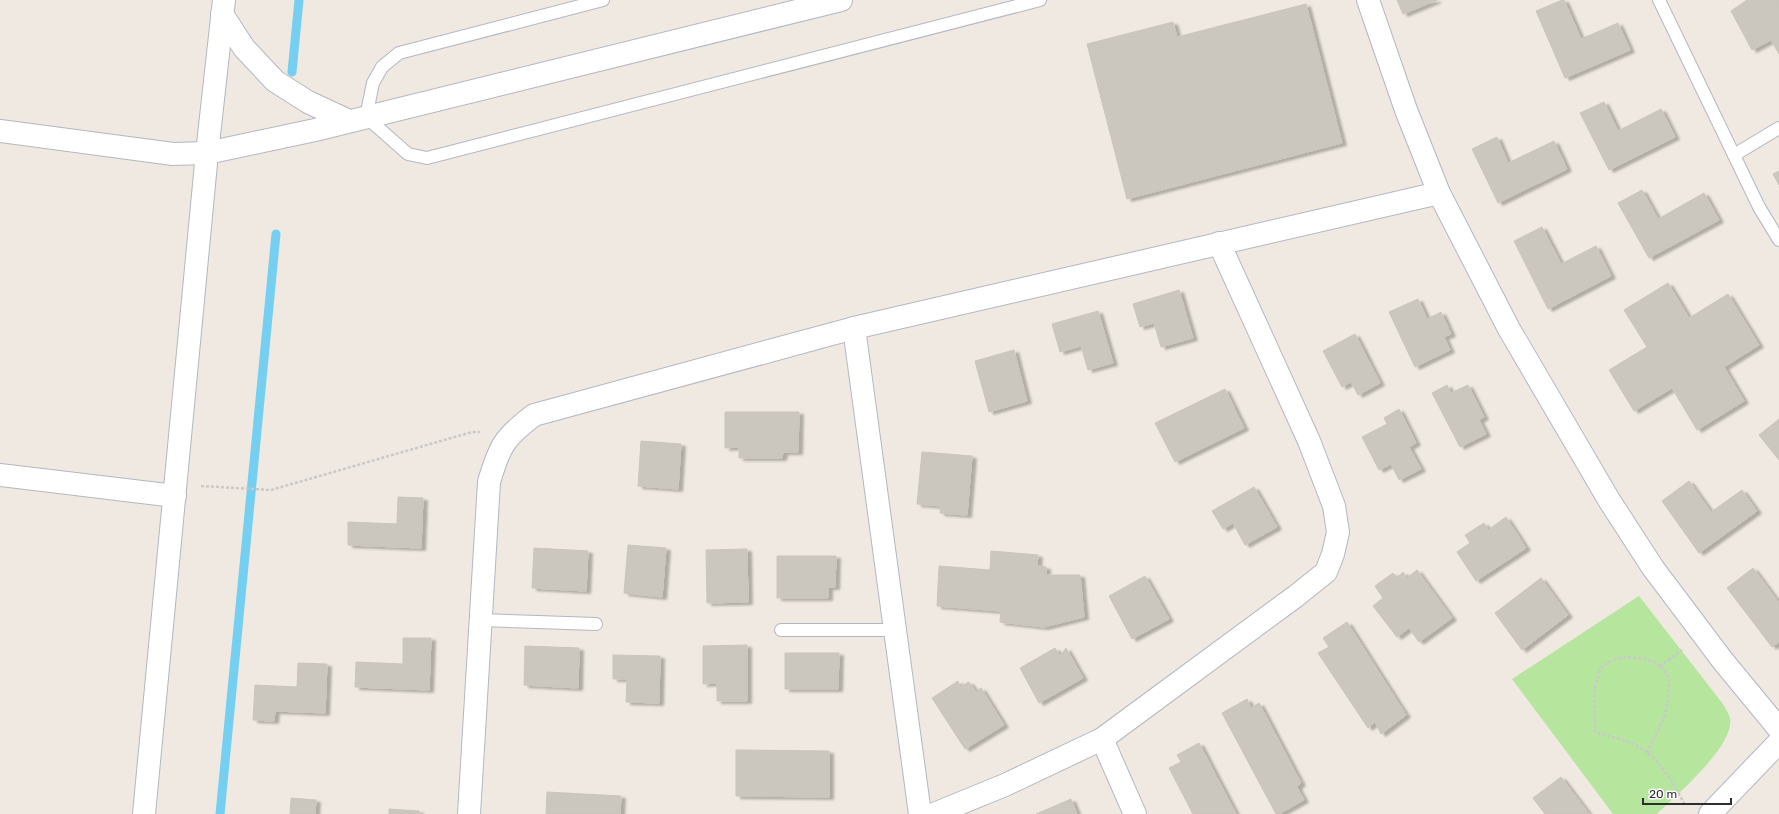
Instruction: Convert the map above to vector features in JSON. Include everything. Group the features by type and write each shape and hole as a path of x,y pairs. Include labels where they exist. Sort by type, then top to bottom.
{"street":[{"path":"0,131 173,154 207,153 357,119 841,0"},
{"path":"1368,0 1406,110 1439,193 1509,329 1609,500 1653,568 1723,661 1779,729"},
{"path":"223,7 244,48 275,81 308,102 357,119"},
{"path":"144,814 207,153 223,7"},
{"path":"469,814 489,482 498,452 512,431 534,415 854,328 1439,193"},
{"path":"934,814 1005,785 1102,739 1296,596 1326,572 1333,554 1338,532 1334,506 1309,441 1219,243"},
{"path":"854,328 920,814"},
{"path":"0,475 175,496"},
{"path":"1102,739 1135,814"},
{"path":"1710,814 1779,742"}],"lane":[{"path":"603,0 399,53 382,67 357,119 408,154 427,158 1040,0"},
{"path":"1659,0 1759,208 1779,240"},
{"path":"1734,155 1779,128"},
{"path":"481,620 596,624"},
{"path":"781,630 895,630"}],"path":[{"path":"232,487 271,490 472,432 512,431"},
{"path":"1647,753 1664,718 1668,700 1669,678 1660,666 1643,659 1625,656 1608,663 1600,671 1594,686 1595,732 1637,746 1654,758 1673,783 1687,808"}],"green space":[{"path":"1639,596 1723,704 1730,718 1729,729 1714,756 1690,783 1657,814 1613,814 1512,679"}],"building":[{"path":"1397,0 1437,0 1403,14"},
{"path":"1564,0 1581,39 1618,23 1630,50 1565,78 1536,11"},
{"path":"1747,0 1779,0 1779,54 1771,40 1752,50 1731,11"},
{"path":"1306,4 1342,143 1127,199 1087,44 1173,22 1177,37"},
{"path":"1604,102 1618,131 1661,109 1675,137 1609,170 1580,113"},
{"path":"1497,137 1508,163 1554,141 1567,169 1498,203 1472,149"},
{"path":"1779,171 1779,185 1773,174"},
{"path":"1642,190 1658,219 1704,193 1719,220 1649,258 1618,203"},
{"path":"1542,227 1561,264 1596,246 1611,276 1548,309 1514,241"},
{"path":"1668,283 1689,318 1728,294 1759,345 1724,367 1744,401 1697,430 1672,388 1634,411 1609,370 1647,347 1624,310"},
{"path":"1179,290 1193,338 1161,347 1154,323 1140,327 1133,304"},
{"path":"1418,299 1427,319 1441,312 1451,334 1444,337 1450,350 1415,367 1389,312"},
{"path":"1098,311 1113,363 1088,370 1081,346 1060,352 1052,324"},
{"path":"1355,334 1380,383 1358,395 1351,382 1342,387 1323,351"},
{"path":"1014,350 1027,401 989,412 975,361"},
{"path":"1447,385 1451,393 1468,385 1484,417 1479,420 1486,434 1460,447 1432,393"},
{"path":"1225,389 1244,428 1175,462 1155,423"},
{"path":"1399,409 1416,443 1409,447 1421,469 1399,480 1391,464 1379,470 1362,437 1387,424 1384,418"},
{"path":"725,412 799,412 798,452 783,452 782,458 739,458 739,447 725,448"},
{"path":"1779,419 1779,460 1759,435"},
{"path":"641,441 681,444 678,489 638,486"},
{"path":"922,452 972,456 967,515 940,513 941,506 917,504"},
{"path":"1689,481 1711,512 1742,490 1757,511 1699,553 1662,501"},
{"path":"1254,487 1277,527 1245,545 1233,523 1223,529 1212,511"},
{"path":"398,497 423,498 421,548 348,545 348,522 397,524"},
{"path":"1506,517 1526,548 1476,581 1457,552 1470,543 1465,535 1484,523 1488,530"},
{"path":"628,545 666,548 662,597 624,593"},
{"path":"534,548 588,551 586,591 532,588"},
{"path":"747,549 748,602 707,603 706,550"},
{"path":"991,551 1038,555 1037,566 1046,567 1046,575 1080,575 1084,617 1044,627 1000,622 1001,611 937,606 939,566 990,570"},
{"path":"777,556 836,556 835,587 828,587 828,598 777,598"},
{"path":"1753,568 1779,603 1779,642 1772,647 1727,588"},
{"path":"1417,570 1452,618 1419,642 1409,628 1397,637 1373,606 1383,598 1375,586 1393,573 1397,578 1403,572 1407,578"},
{"path":"1145,576 1169,619 1132,639 1109,596"},
{"path":"1541,578 1568,615 1522,650 1495,613"},
{"path":"1347,622 1406,715 1381,734 1375,722 1368,728 1318,653 1329,647 1323,638"},
{"path":"403,638 431,638 429,690 355,687 356,662 403,664"},
{"path":"747,645 747,701 717,701 717,683 703,684 703,646"},
{"path":"525,646 579,648 578,688 524,685"},
{"path":"1055,648 1060,656 1066,648 1083,678 1039,703 1020,668"},
{"path":"785,653 839,653 838,689 785,689"},
{"path":"613,655 660,656 659,703 626,702 627,679 613,679"},
{"path":"298,663 327,664 325,713 275,711 274,721 253,720 255,685 297,687"},
{"path":"958,681 960,687 969,682 976,692 981,688 1004,725 965,749 932,698"},
{"path":"1247,699 1251,708 1259,703 1301,783 1297,787 1304,800 1279,814 1276,814 1222,713"},
{"path":"1199,743 1236,814 1193,814 1169,768 1181,762 1177,755"},
{"path":"736,750 829,751 829,797 736,796"},
{"path":"1561,777 1589,814 1545,814 1533,798"},
{"path":"547,792 621,796 620,814 546,814"},
{"path":"291,798 316,800 315,814 290,814"},
{"path":"1071,799 1077,814 1036,814"},
{"path":"389,809 419,811 419,814 389,814"}],"waterway":[{"path":"292,72 299,0"},
{"path":"220,814 276,234"}]}
